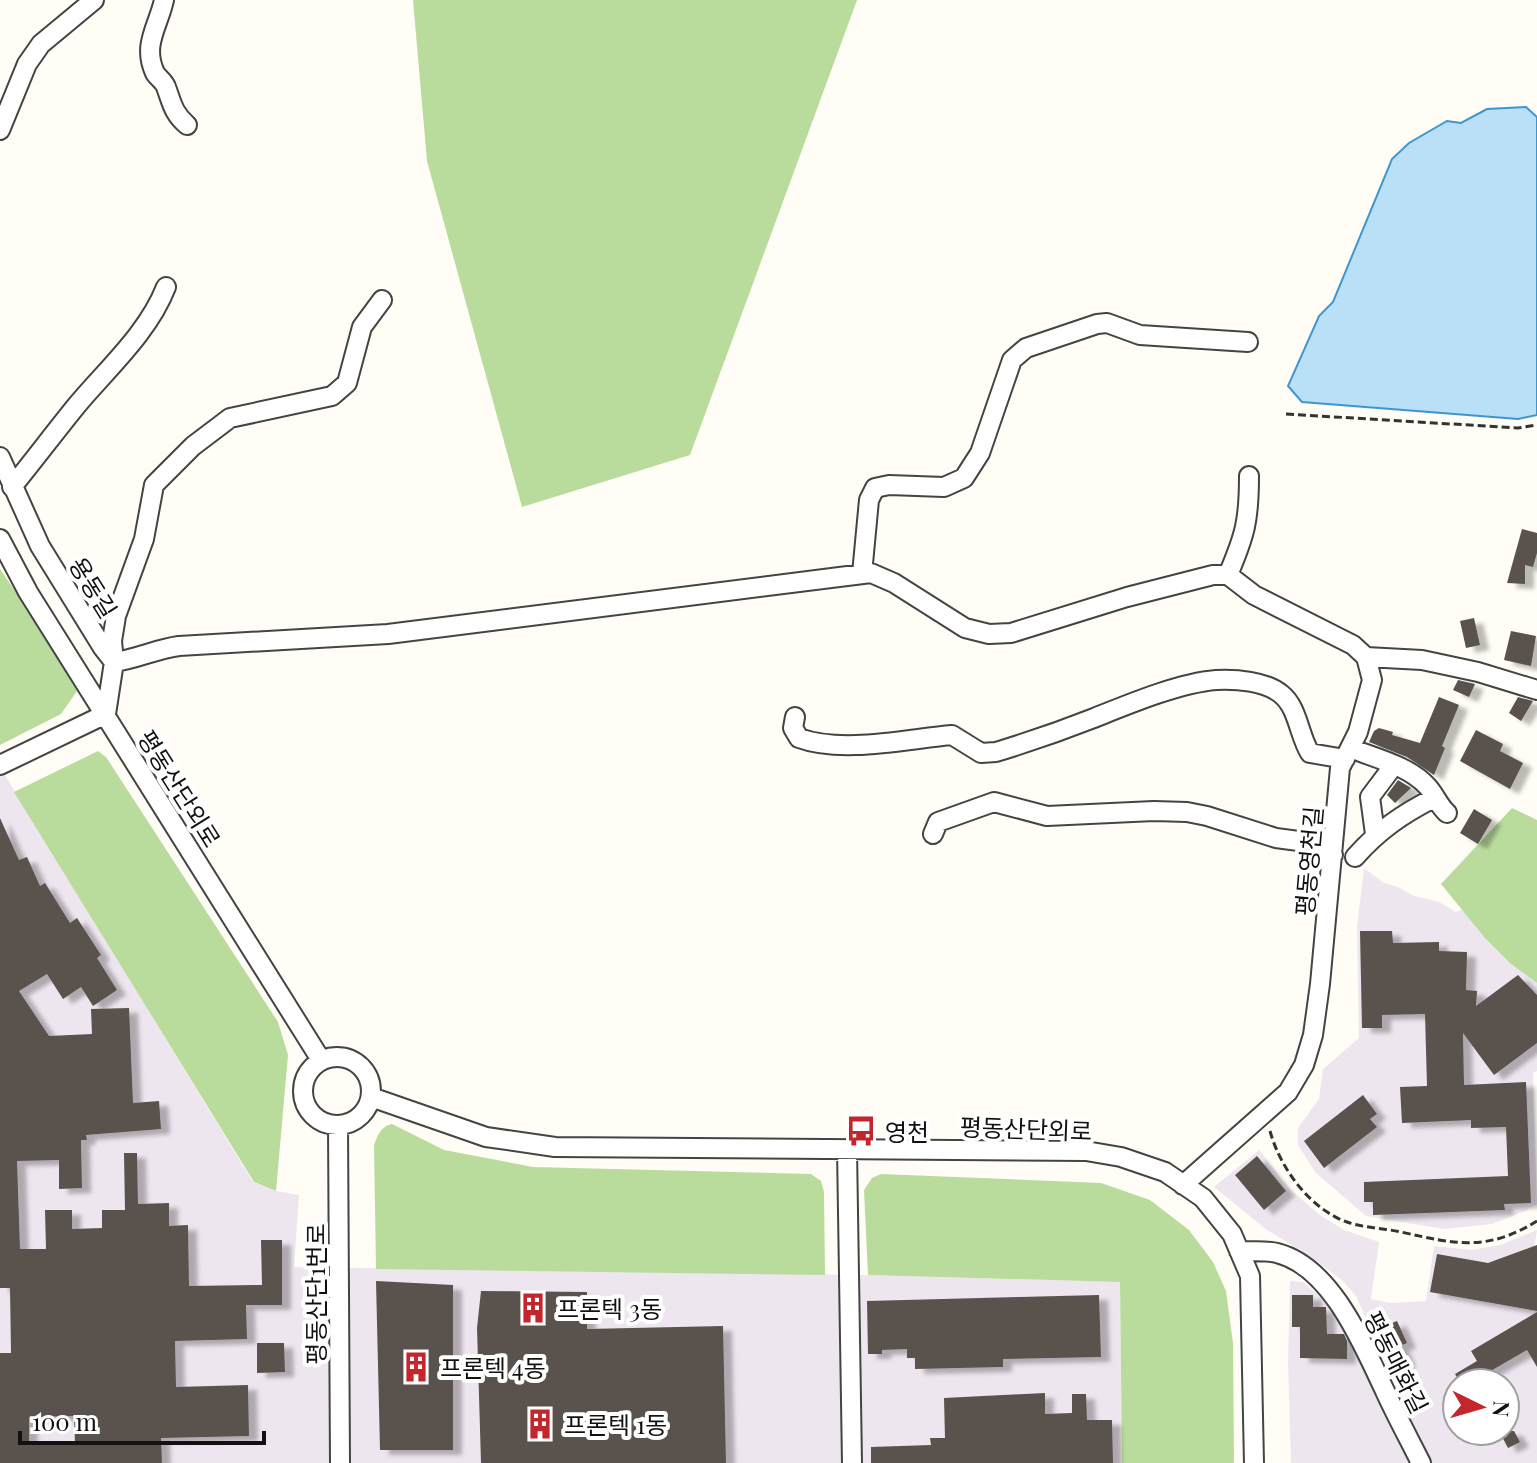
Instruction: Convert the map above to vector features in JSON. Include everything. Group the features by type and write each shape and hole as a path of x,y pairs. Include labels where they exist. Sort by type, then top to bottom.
{"street":[{"path":"0,130 27,64 41,44 94,0"},
{"path":"164,0 149,48 151,60 156,76 165,84 175,115 187,125"},
{"path":"12,487 133,340 161,302 166,287"},
{"path":"0,765 106,714 114,662 112,641 116,616 144,539 154,485 193,446 230,418 332,396 347,383 362,327 382,300"},
{"path":"862,574 869,500 875,488 889,485 944,487 964,478 980,453 1012,360 1026,348 1107,323 1140,335 1248,342"},
{"name":"용동길","path":"0,457 40,546 114,662"},
{"path":"1228,575 1242,544 1249,517 1249,476"},
{"name":"평동산단외로","path":"0,539 28,592 321,1060"},
{"path":"114,662 179,646 434,629 862,574 880,575 965,628 989,634 1011,633 1127,597 1213,575 1228,575 1254,595 1353,645 1366,657 1422,660 1478,672 1537,690"},
{"name":"평동영천길","path":"1183,1185 1288,1092 1304,1065 1313,1035 1340,768 1358,732 1372,680 1366,657"},
{"path":"795,717 793,728 799,738 810,742 874,745 952,735 981,753 996,752 1165,693 1215,680 1242,681 1282,694 1297,720 1301,739 1310,753 1348,753 1394,765 1428,786 1447,813"},
{"path":"1375,834 1370,797 1394,765"},
{"path":"1355,857 1375,834 1405,812 1434,798"},
{"path":"933,834 938,822 994,802 1047,816 1187,812 1276,838 1321,844 1333,855"},
{"path":"331,1057 353,1060 368,1075 371,1097 359,1117 338,1125 326,1123 316,1118 303,1098 306,1076 321,1060 331,1057"},
{"name":"평동산단외로","path":"371,1097 486,1137 555,1147 1086,1151 1121,1157 1165,1172 1203,1198 1232,1234 1250,1276 1254,1463"},
{"name":"평동산단1번로","path":"338,1125 340,1463"},
{"path":"847,1149 852,1463"},
{"name":"평동매화길","path":"1239,1251 1277,1253 1309,1271 1338,1301 1362,1338 1421,1463"}],"path":[{"path":"1286,414 1518,428 1537,425"},
{"path":"1272,1104 1270,1129 1288,1170 1313,1201 1342,1220 1461,1244 1491,1242 1537,1221"}],"shaded area":[{"path":"0,767 253,1182 276,1191 299,1195 294,1267 868,1275 1120,1282 1122,1463 0,1463"},
{"path":"1364,868 1384,883 1414,896 1439,902 1456,912 1464,909 1475,920 1485,938 1511,964 1537,983 1537,1071 1533,1073 1537,1204 1525,1211 1492,1224 1444,1229 1366,1216 1315,1172 1298,1145 1298,1128 1319,1099 1323,1069 1359,1038 1357,927"},
{"path":"1259,1150 1292,1191 1320,1215 1344,1230 1379,1242 1371,1299 1391,1303 1426,1301 1434,1246 1472,1250 1500,1245 1537,1230 1527,1289 1537,1303 1537,1463 1430,1463 1356,1296 1343,1281 1311,1257 1267,1230 1214,1187"},
{"path":"1290,1281 1303,1282 1323,1299 1345,1325 1410,1463 1291,1463 1288,1362"}],"green space":[{"path":"413,0 857,0 690,455 522,507 427,161"},
{"path":"0,569 45,635 77,691 61,714 0,745"},
{"path":"98,751 106,757 278,1022 288,1055 276,1191 254,1182 14,792"},
{"path":"1512,808 1537,820 1537,983 1511,964 1485,938 1441,884"},
{"path":"392,1124 444,1150 533,1167 811,1174 821,1181 824,1192 825,1275 376,1269 374,1145 382,1129"},
{"path":"881,1174 1101,1183 1150,1200 1189,1230 1213,1262 1226,1291 1233,1343 1234,1463 1122,1463 1120,1282 868,1275 864,1190 872,1178"}],"water":[{"path":"1526,107 1537,117 1537,415 1518,419 1302,402 1288,386 1319,316 1333,302 1392,159 1409,143 1447,121 1461,123 1487,109"}],"building":[{"path":"1522,529 1537,533 1537,553 1533,567 1525,565 1525,584 1507,583"},
{"path":"1474,618 1480,645 1466,648 1460,621"},
{"path":"1511,631 1536,636 1531,666 1504,660"},
{"path":"1458,680 1475,684 1469,697 1453,690"},
{"path":"1439,697 1459,705 1434,775 1407,757 1369,742 1379,728 1420,743"},
{"path":"1518,697 1533,701 1521,721 1509,713"},
{"path":"1476,730 1503,744 1500,751 1523,763 1510,789 1460,761"},
{"path":"1398,780 1411,788 1395,803 1387,795"},
{"path":"1474,809 1492,820 1478,844 1460,833"},
{"path":"0,818 19,860 27,857 40,886 45,883 70,923 77,918 101,955 97,958 117,990 93,1006 81,987 63,999 47,974 19,991 49,1036 92,1034 91,1009 129,1008 133,1103 159,1101 161,1129 86,1135 87,1140 81,1140 82,1188 59,1189 59,1160 17,1161 20,1249 46,1249 45,1210 72,1210 72,1229 102,1228 102,1210 125,1210 124,1153 137,1153 138,1204 169,1203 169,1226 188,1225 189,1286 262,1285 261,1240 282,1240 282,1305 246,1305 247,1339 175,1341 176,1387 248,1385 249,1436 161,1438 162,1463 0,1463 0,1353 11,1353 10,1288 0,1288","holes":["74,1416 75,1444 29,1445 29,1417"]},
{"path":"1360,931 1392,931 1393,943 1439,942 1439,951 1467,952 1466,990 1477,991 1476,1006 1518,975 1537,995 1537,1043 1494,1075 1463,1033 1464,1085 1526,1082 1531,1203 1504,1204 1505,1210 1373,1215 1373,1202 1364,1202 1364,1182 1508,1176 1506,1127 1471,1128 1471,1120 1402,1123 1400,1087 1427,1086 1425,1014 1382,1015 1382,1028 1362,1028"},
{"path":"1363,1095 1377,1114 1370,1119 1377,1127 1324,1168 1304,1141"},
{"path":"1257,1156 1286,1191 1264,1210 1235,1175"},
{"path":"1537,1245 1537,1311 1430,1292 1437,1254 1488,1263"},
{"name":"프론텍 4동","path":"376,1281 453,1285 453,1450 380,1450"},
{"path":"481,1291 587,1292 587,1329 723,1326 726,1463 481,1463 477,1328"},
{"path":"1099,1295 1101,1357 1003,1359 1003,1367 915,1369 915,1358 907,1358 907,1349 868,1354 867,1301"},
{"path":"1292,1295 1313,1295 1313,1307 1326,1307 1327,1334 1344,1334 1347,1359 1300,1358 1300,1327 1292,1327"},
{"path":"1537,1312 1537,1367 1527,1350 1498,1367 1467,1367 1477,1361 1471,1351"},
{"path":"1397,1321 1407,1343 1400,1346 1407,1362 1390,1369 1372,1331"},
{"path":"257,1343 284,1343 285,1372 257,1373"},
{"path":"1045,1393 1045,1414 1072,1413 1072,1394 1086,1394 1087,1420 1112,1420 1113,1463 871,1463 871,1447 931,1445 930,1438 945,1438 944,1398"}],"place":[{"name":"영천","path":"861,1131"},
{"name":"프론텍 3동","path":"533,1308"},
{"name":"프론텍 4동","path":"416,1367"},
{"name":"프론텍 1동","path":"540,1424"}]}
